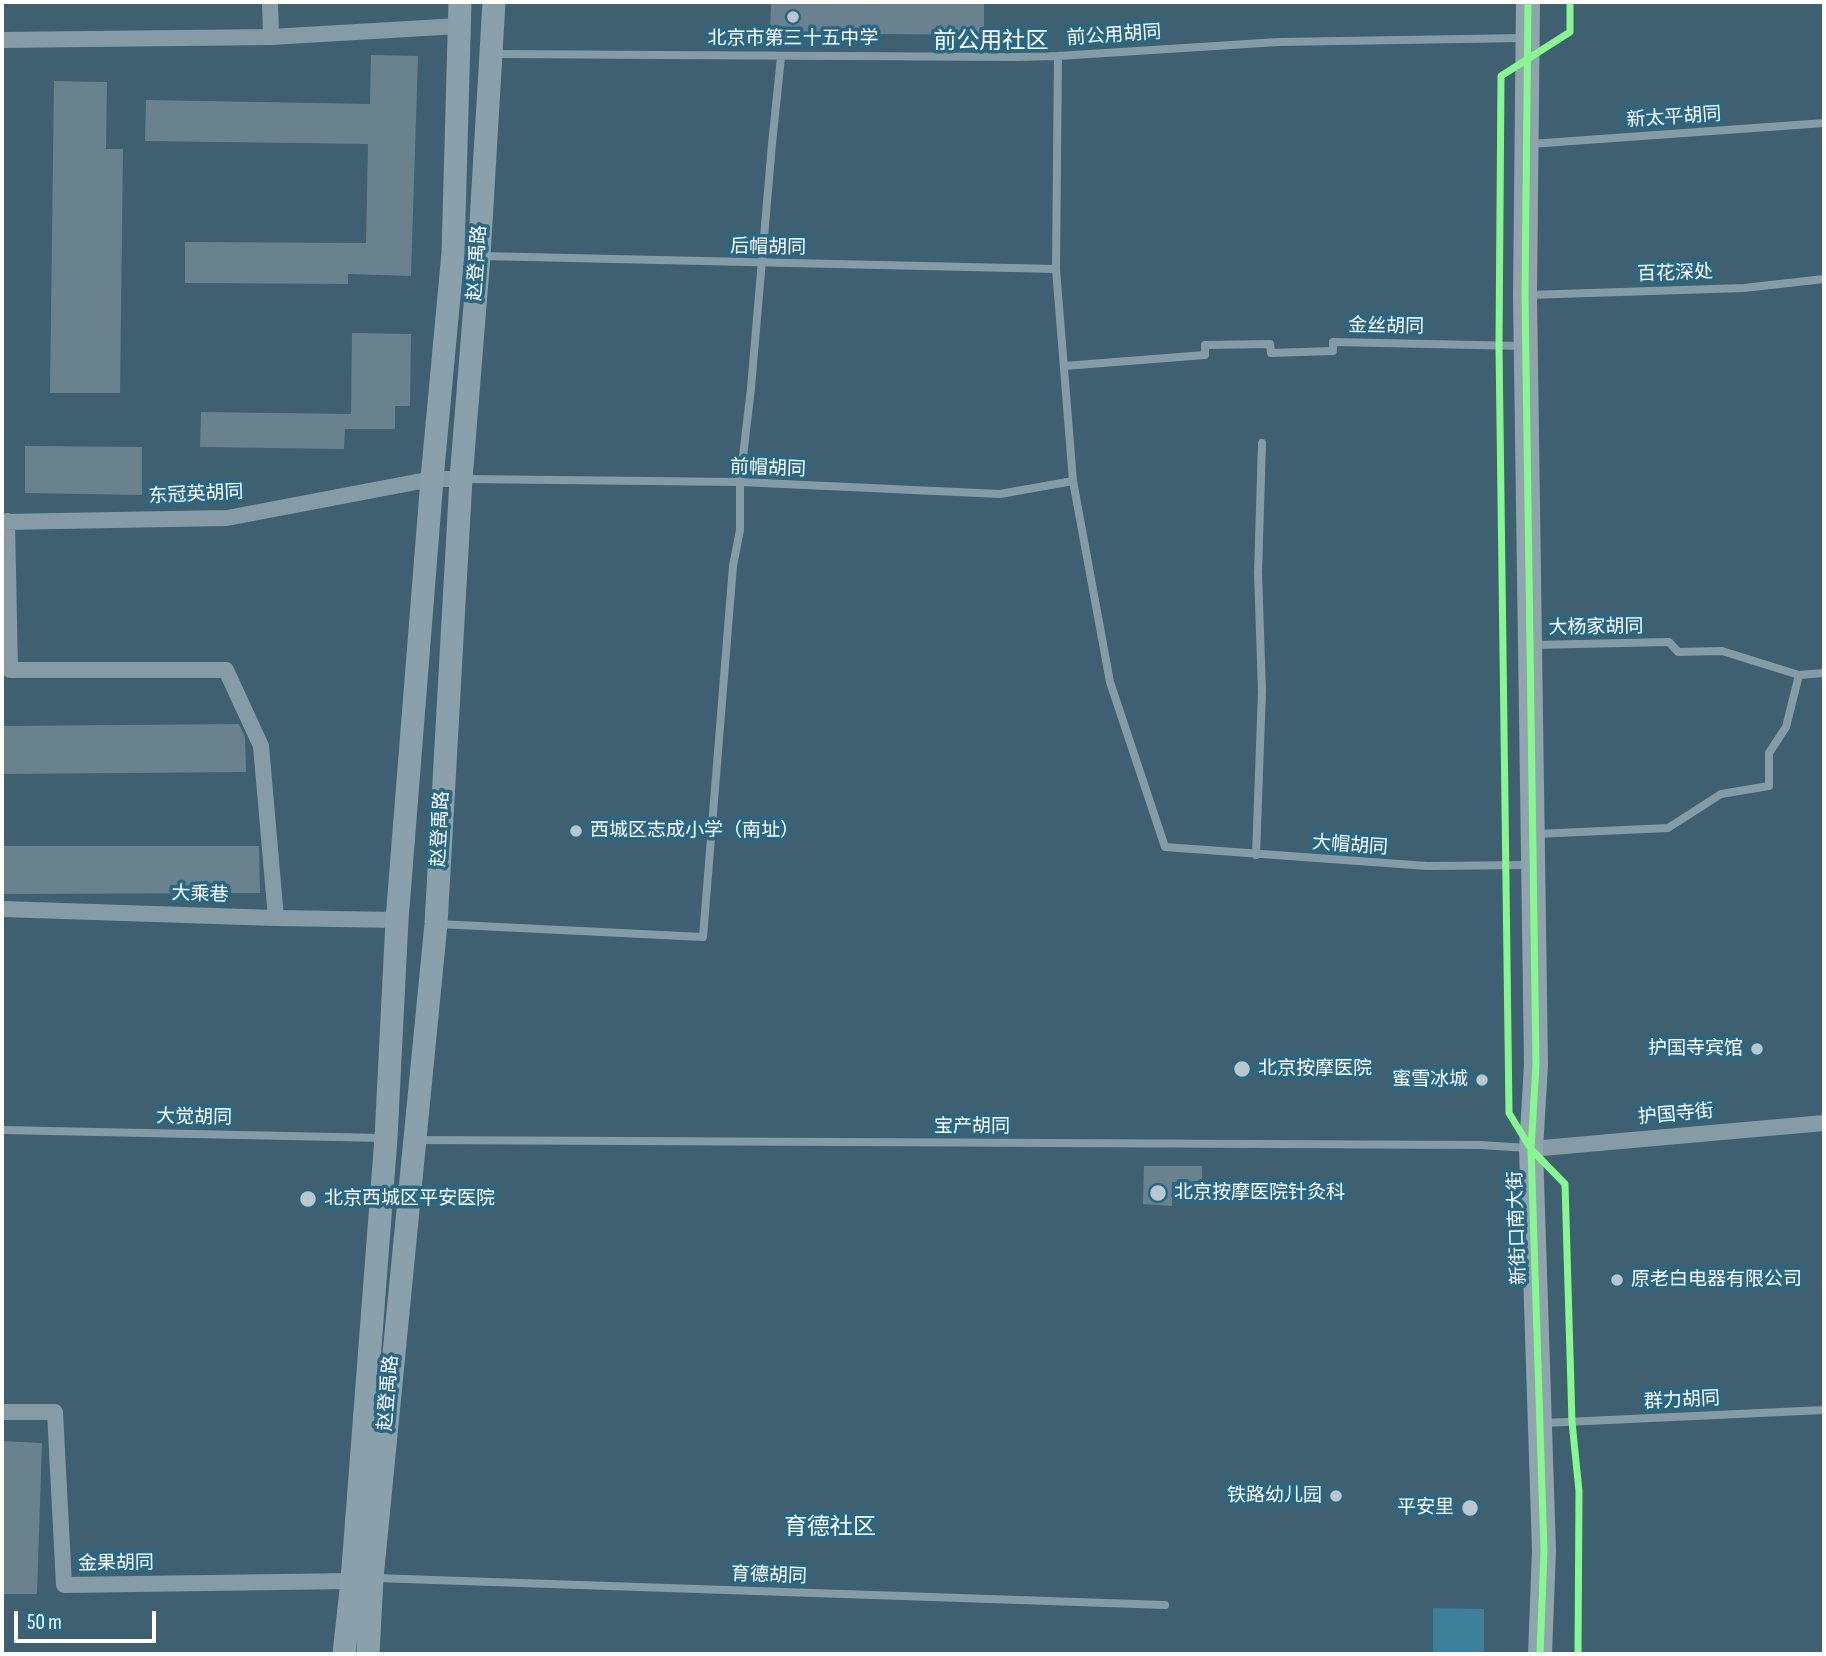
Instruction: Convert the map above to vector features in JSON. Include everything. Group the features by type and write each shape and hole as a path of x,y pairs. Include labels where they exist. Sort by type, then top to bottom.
{"main road":[{"name":"赵登禹路","path":"368,1654 362,1579 397,920 453,253 460,2"},
{"name":"赵登禹路","path":"344,1654 362,1579 414,1140 436,924 461,479 479,256 494,2"},
{"name":"新街口南大街","path":"1528,2 1525,295 1536,1065 1531,1149 1544,1551 1539,1654"}],"street":[{"path":"271,2 271,37"},
{"path":"2,40 271,37 459,26"},
{"name":"东冠英胡同","path":"4,521 227,518 432,479 461,479"},
{"path":"4,521 6,670 226,670 261,746 275,918"},
{"name":"大乘巷","path":"2,909 397,920"},
{"name":"护国寺街","path":"1531,1149 1824,1123"},
{"name":"金果胡同","path":"2,1412 55,1412 64,1586 362,1579"}],"lane":[{"name":"前公用胡同","path":"492,54 1058,56 1278,42 1527,38"},
{"path":"1058,56 1056,269 1073,481"},
{"path":"436,924 703,937 733,566 740,530 740,482 781,57"},
{"name":"新太平胡同","path":"1527,144 1824,123"},
{"name":"后帽胡同","path":"479,256 1056,269"},
{"name":"百花深处","path":"1525,295 1744,288 1824,279"},
{"name":"金丝胡同","path":"1064,366 1205,355 1205,345 1270,344 1272,353 1333,351 1333,342 1526,346"},
{"path":"1256,855 1262,691 1258,573 1262,443"},
{"name":"前帽胡同","path":"461,479 740,482 1000,494 1073,481"},
{"name":"大帽胡同","path":"1073,481 1110,682 1165,848 1427,866 1533,865"},
{"name":"大杨家胡同","path":"1530,645 1669,642 1678,652 1722,651 1799,675 1824,673"},
{"path":"1533,834 1668,828 1721,794 1769,786 1769,753 1786,727 1799,675"},
{"name":"大觉胡同","path":"2,1130 386,1138"},
{"name":"宝产胡同","path":"414,1140 1480,1145 1531,1149"},
{"name":"群力胡同","path":"1541,1424 1824,1410"},
{"name":"育德胡同","path":"362,1579 1166,1605"}],"shaded area":[{"path":"1433,1608 1484,1609 1484,1654 1433,1654"}],"building":[{"path":"771,2 984,2 984,35 770,33"},
{"path":"371,55 418,56 411,276 348,274 348,284 185,283 185,242 366,243 368,144 145,141 146,100 370,104"},
{"path":"54,81 107,82 106,149 123,149 120,393 50,393"},
{"path":"352,333 411,334 410,406 395,406 395,429 345,429 344,449 200,447 201,412 351,414"},
{"path":"25,446 142,447 142,495 25,493"},
{"path":"239,724 245,737 246,772 2,774 2,726"},
{"path":"2,846 259,846 260,893 2,894"},
{"name":"北京按摩医院针灸科","path":"1144,1166 1202,1166 1202,1183 1172,1182 1172,1206 1143,1204"},
{"path":"2,1441 42,1443 37,1594 2,1594"}],"cycle path":[{"path":"1528,2 1525,295 1536,1065 1531,1149 1544,1551 1540,1654"},
{"path":"1570,2 1570,32 1501,76 1499,345 1509,1113 1531,1149 1565,1184 1572,1422 1579,1491 1578,1654"}],"place":[{"name":"北京市第三十五中学","path":"793,17"},
{"name":"西城区志成小学（南址）","path":"576,831"},
{"name":"护国寺宾馆","path":"1757,1049"},
{"name":"北京按摩医院","path":"1242,1069"},
{"name":"蜜雪冰城","path":"1482,1080"},
{"name":"北京按摩医院针灸科","path":"1158,1193"},
{"name":"北京西城区平安医院","path":"308,1199"},
{"name":"原老白电器有限公司","path":"1617,1280"},
{"name":"铁路幼儿园","path":"1336,1496"},
{"name":"平安里","path":"1470,1508"}],"district":[{"name":"前公用社区","path":"991,42"},
{"name":"育德社区","path":"830,1528"}]}
